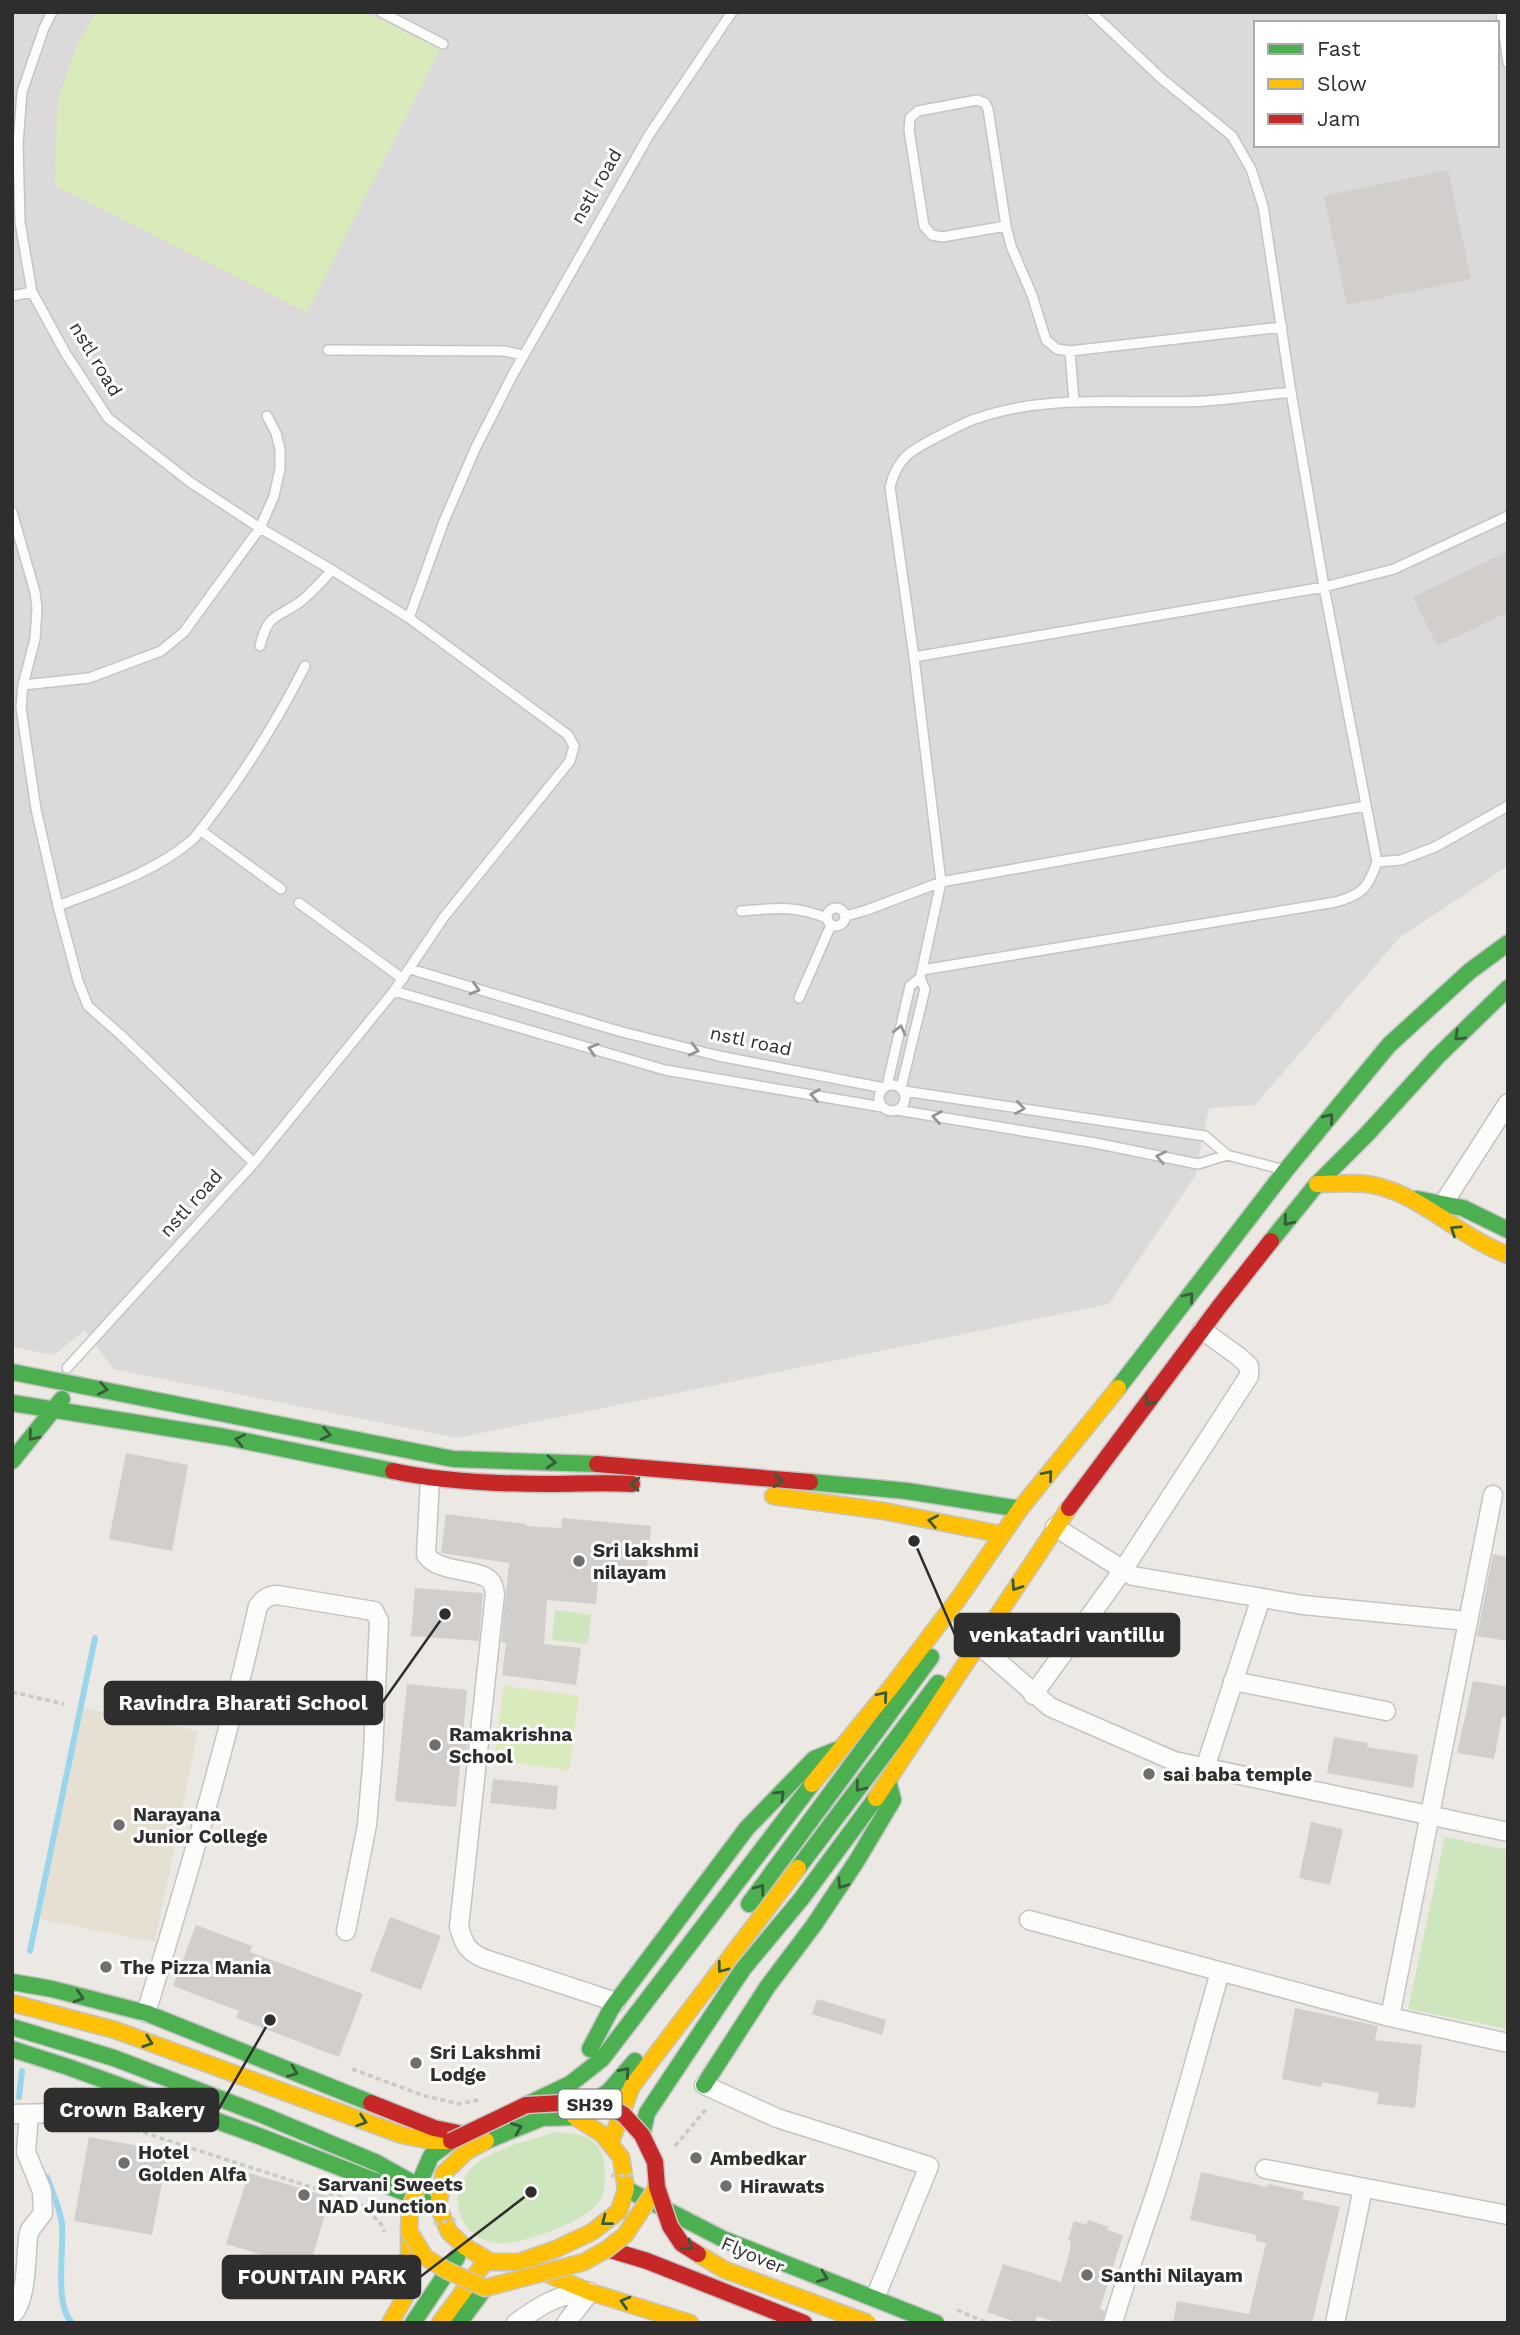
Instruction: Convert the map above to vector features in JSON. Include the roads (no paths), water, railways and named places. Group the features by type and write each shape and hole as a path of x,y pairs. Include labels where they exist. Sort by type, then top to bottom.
{"street":[{"path":"390,2323 404,2299 409,2273 410,2208 431,2156 450,2141 570,2084 602,2059 839,1749 892,1686 959,1598 1000,1534 1108,1402 1286,1170 1389,1045 1470,971 1508,943"},
{"path":"459,2323 485,2288 584,2262 625,2235 657,2187 656,2162 642,2135 647,2113 743,1969 802,1898 888,1781 1055,1527 1202,1330 1317,1184 1437,1057 1508,988"},
{"path":"1443,1204 1508,1103"},
{"path":"1317,1184 1352,1183 1379,1186 1406,1197 1463,1208 1508,1230"},
{"path":"1406,1197 1465,1237 1508,1255"},
{"path":"1033,1695 1123,1570 1249,1376 1249,1366 1202,1330"},
{"path":"12,1372 45,1378 70,1375 453,1459 613,1465 907,1491 1020,1509"},
{"name":"nstl road","path":"12,1461 54,1410 70,1375"},
{"path":"12,1421 18,1404 45,1378"},
{"path":"18,1404 225,1437 430,1479 645,1485"},
{"path":"430,1479 426,1555 438,1565 487,1577 493,1583 495,1594 459,1927 463,1943 471,1954 616,2002"},
{"path":"739,1492 884,1511 1000,1534"},
{"path":"1390,2017 1493,1495"},
{"path":"1055,1527 1133,1576 1303,1605 1467,1621"},
{"path":"146,2013 248,1653 258,1606 269,1596 277,1595 374,1611 379,1621 367,1825 346,1931"},
{"path":"739,1918 942,1642 959,1598"},
{"path":"1205,1768 1261,1598"},
{"path":"610,2144 632,2087 959,1655 994,1619"},
{"path":"978,1644 1049,1707 1167,1758 1428,1817 1508,1832"},
{"path":"1233,1681 1386,1711"},
{"path":"590,2049 616,2002 747,1829 814,1759 839,1749"},
{"path":"875,2298 929,2166 777,2119 712,2089 768,1986 814,1925 893,1800 888,1781"},
{"path":"1029,1920 1390,2017 1508,2043"},
{"path":"575,2118 610,2090 637,2059 717,1948"},
{"path":"1113,2323 1126,2274 1186,2094 1220,1972"},
{"path":"12,1982 52,1989 146,2013 434,2129 489,2139"},
{"path":"12,2003 114,2030 402,2135 431,2141 450,2141"},
{"path":"12,2027 114,2057 265,2116 377,2163 418,2186"},
{"path":"12,2049 61,2063 313,2154 382,2185 438,2206"},
{"path":"12,2315 23,2293 28,2237 43,2213 42,2191 26,2152 21,2115 83,2109 148,2096"},
{"name":"SH39","path":"526,2105 580,2102 612,2108 624,2115 642,2135"},
{"path":"575,2118 602,2134 621,2157 626,2189 619,2211 592,2232 520,2262 486,2260 464,2246 449,2232 438,2206 444,2173 467,2151 489,2139 542,2119 575,2118"},
{"path":"1265,2169 1508,2215"},
{"name":"Flyover","path":"657,2187 670,2226 682,2244 725,2270 868,2323"},
{"path":"1335,2323 1363,2188"},
{"path":"626,2189 723,2239 936,2323"},
{"path":"409,2231 425,2257 485,2288"},
{"path":"413,2323 464,2246"},
{"path":"607,2249 647,2261 804,2323"},
{"path":"440,2323 486,2260"},
{"path":"520,2262 590,2292 690,2323"},
{"path":"516,2323 540,2305 572,2293 590,2292"},
{"path":"566,2323 590,2292"}],"lane":[{"name":"nstl road","path":"52,12 22,92 18,144 20,222 32,292 66,354 108,418 190,482 260,528 409,618 568,735 574,746 570,761 444,917 403,979 254,1163 70,1375"},
{"path":"381,12 443,44"},
{"name":"nstl road","path":"409,618 444,521 476,447 523,355 649,135 732,12"},
{"path":"882,1107 879,1099 886,1087 910,986 921,974 1336,902 1365,888 1377,862 1324,587 1263,206 1251,169 1232,136 1161,78 1091,12"},
{"path":"1501,12 1508,63"},
{"path":"1006,226 942,237 932,235 924,226 909,130 910,118 918,111 977,100 985,103 1011,246 1032,295 1046,340 1051,346 1070,351 1282,327"},
{"path":"12,296 32,292"},
{"path":"328,350 504,351 523,355"},
{"path":"1070,351 1074,402"},
{"path":"897,1110 906,1100 902,1089 925,989 921,974 941,882 890,487 894,471 910,452 976,418 1021,407 1074,402 1207,401 1291,392"},
{"path":"23,685 89,678 161,651 184,632 260,528 274,496 280,469 280,449 276,433 267,416"},
{"path":"12,512 37,608 35,639 23,685 21,707 36,809 78,981 88,1006 254,1163"},
{"path":"914,657 1324,587 1394,569 1508,516"},
{"path":"260,646 264,632 274,617 300,602 332,570"},
{"path":"58,906 132,877 163,861 193,839 230,791 284,707 305,666"},
{"path":"846,916 941,882 1365,806"},
{"path":"1377,862 1401,860 1435,847 1508,806"},
{"path":"200,830 281,889"},
{"path":"299,903 403,979"},
{"path":"741,911 786,907 806,910 837,926 843,924 846,916"},
{"path":"799,998 829,922 829,912 837,908 846,916"},
{"name":"nstl road","path":"410,970 622,1032 706,1053 886,1087 897,1085 902,1089 1205,1136 1227,1156"},
{"path":"394,990 665,1070 882,1107 889,1111 897,1110 1095,1143 1198,1164 1227,1156 1286,1170"}],"waterway":[{"path":"30,1951 95,1638"},
{"path":"19,2097 22,2071"},
{"path":"47,2177 61,2219 61,2290 66,2314 72,2323"}],"place":[{"name":"venkatadri vantillu","path":"914,1541"},
{"name":"Sri lakshmi nilayam","path":"579,1561"},
{"name":"Ravindra Bharati School","path":"445,1614"},
{"name":"Ramakrishna School","path":"435,1745"},
{"name":"sai baba temple","path":"1149,1774"},
{"name":"Narayana Junior College","path":"119,1825"},
{"name":"The Pizza Mania","path":"106,1967"},
{"name":"Crown Bakery","path":"270,2020"},
{"name":"Sri Lakshmi Lodge","path":"416,2063"},
{"name":"Ambedkar","path":"696,2158"},
{"name":"Hotel Golden Alfa","path":"124,2163"},
{"name":"Hirawats","path":"726,2186"},
{"name":"FOUNTAIN PARK","path":"531,2192"},
{"name":"Sarvani Sweets NAD Junction","path":"304,2195"},
{"name":"Santhi Nilayam","path":"1087,2275"}]}
